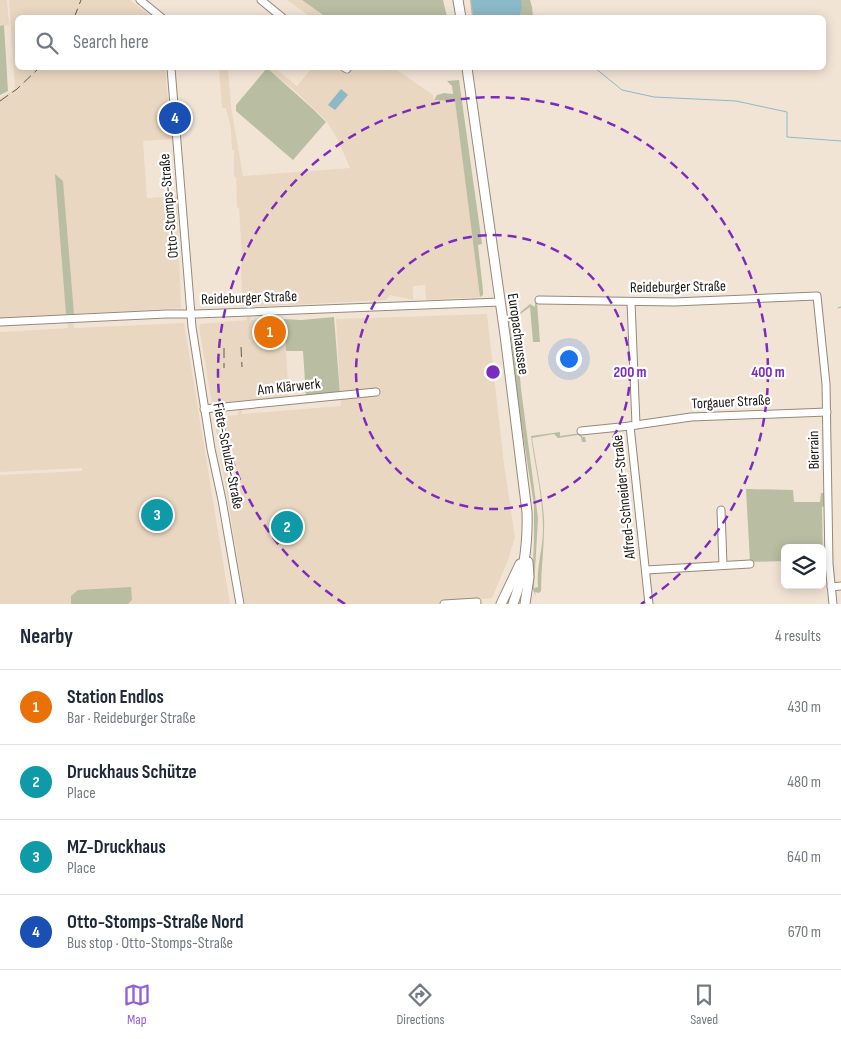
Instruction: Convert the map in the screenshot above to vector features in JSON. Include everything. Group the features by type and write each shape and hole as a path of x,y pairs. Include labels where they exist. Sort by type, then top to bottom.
{"main road":[{"path":"458,0 460,15"},
{"name":"Europachaussee","path":"467,70 526,498 526,547 521,579 513,604"},
{"path":"501,604 520,566 526,547"},
{"path":"525,604 529,577 526,547"}],"street":[{"path":"140,0 158,15"},
{"path":"261,0 279,15"},
{"name":"Otto-Stomps-Straße","path":"171,70 191,313"},
{"name":"Reideburger Straße","path":"539,300 632,302 817,296"},
{"name":"Bierrain","path":"817,296 826,384 829,564 833,604"},
{"name":"Reideburger Straße","path":"0,322 500,302"},
{"name":"Alfred-Schneider-Straße","path":"632,302 633,425 649,604"},
{"name":"Fiete-Schulze-Straße","path":"191,313 204,410 240,604"},
{"name":"Am Klärwerk","path":"204,410 376,392"},
{"name":"Torgauer Straße","path":"581,431 691,417 827,412"},
{"path":"720,510 722,565"},
{"path":"646,570 750,564"},
{"path":"831,587 841,586"},
{"path":"444,604 477,602"}],"shaded area":[{"path":"0,0 7,0 9,25 0,26"},
{"path":"9,0 130,0 149,15 15,15 15,70 165,70 172,139 143,141 147,198 177,196 181,308 73,314 74,328 184,323 230,604 0,604 0,475 82,471 82,468 0,472 0,332 68,328 66,315 0,318 0,98 15,89"},
{"path":"287,0 302,0 323,15 308,15"},
{"path":"219,70 228,70 231,107 243,176 350,168 337,138 325,119 294,90 269,70 277,70 297,86 310,70 343,70 347,73 349,70 397,70 433,95 433,100 455,101 480,297 426,300 425,285 413,286 413,300 390,295 386,300 250,307 251,320 284,319 289,399 243,402 242,414 341,406 336,319 487,314 504,464 515,537 508,560 492,598 445,604 245,604 214,417 238,415 240,401 212,404 199,327 200,324 247,320 246,306 243,306 242,259 236,177 234,177 234,150 232,150 231,130 226,108 222,108"}],"green space":[{"path":"302,0 443,0 447,15 323,15"},
{"path":"470,0 530,0 533,15 472,15"},
{"path":"4,25 8,91 0,95 0,26"},
{"path":"265,70 269,70 326,122 293,160 236,111 236,105"},
{"path":"459,80 482,244 478,245 483,291 483,295 480,297 455,101 434,100 437,95 444,93 453,94 452,86 447,81"},
{"path":"55,174 63,181 74,314 66,314"},
{"path":"537,302 540,342 533,342 530,307 515,318 521,389 538,518 534,588 538,587 543,517 531,436 560,432 560,436 581,433 582,437 585,437 586,442 582,442 581,437 578,435 558,438 554,434 532,438 544,518 541,591 539,593 535,592 536,596 532,588 534,505 516,391 509,319 530,304 535,307"},
{"path":"334,317 340,394 306,397 303,351 286,351 284,319 301,320"},
{"path":"746,489 793,490 794,502 820,502 821,493 825,493 825,506 822,507 823,544 781,544 781,561 750,562"},
{"path":"131,587 132,600 128,604 71,604 71,596 78,590"}],"water":[{"path":"471,0 521,0 522,8 519,15 474,15"},
{"path":"341,89 348,95 335,110 328,105"}],"waterway":[{"path":"597,70 622,90 654,97 736,101 787,112 787,137 841,141"}],"railway":[{"path":"75,15 81,0"},
{"path":"0,101 17,89 37,70"},
{"path":"241,347 242,367"},
{"path":"224,348 224,368"}],"place":[{"name":"Otto-Stomps-Straße Nord","path":"175,118"},
{"name":"Station Endlos","path":"270,332"},
{"name":"MZ-Druckhaus","path":"157,515"},
{"name":"Druckhaus Schütze","path":"287,527"}]}
